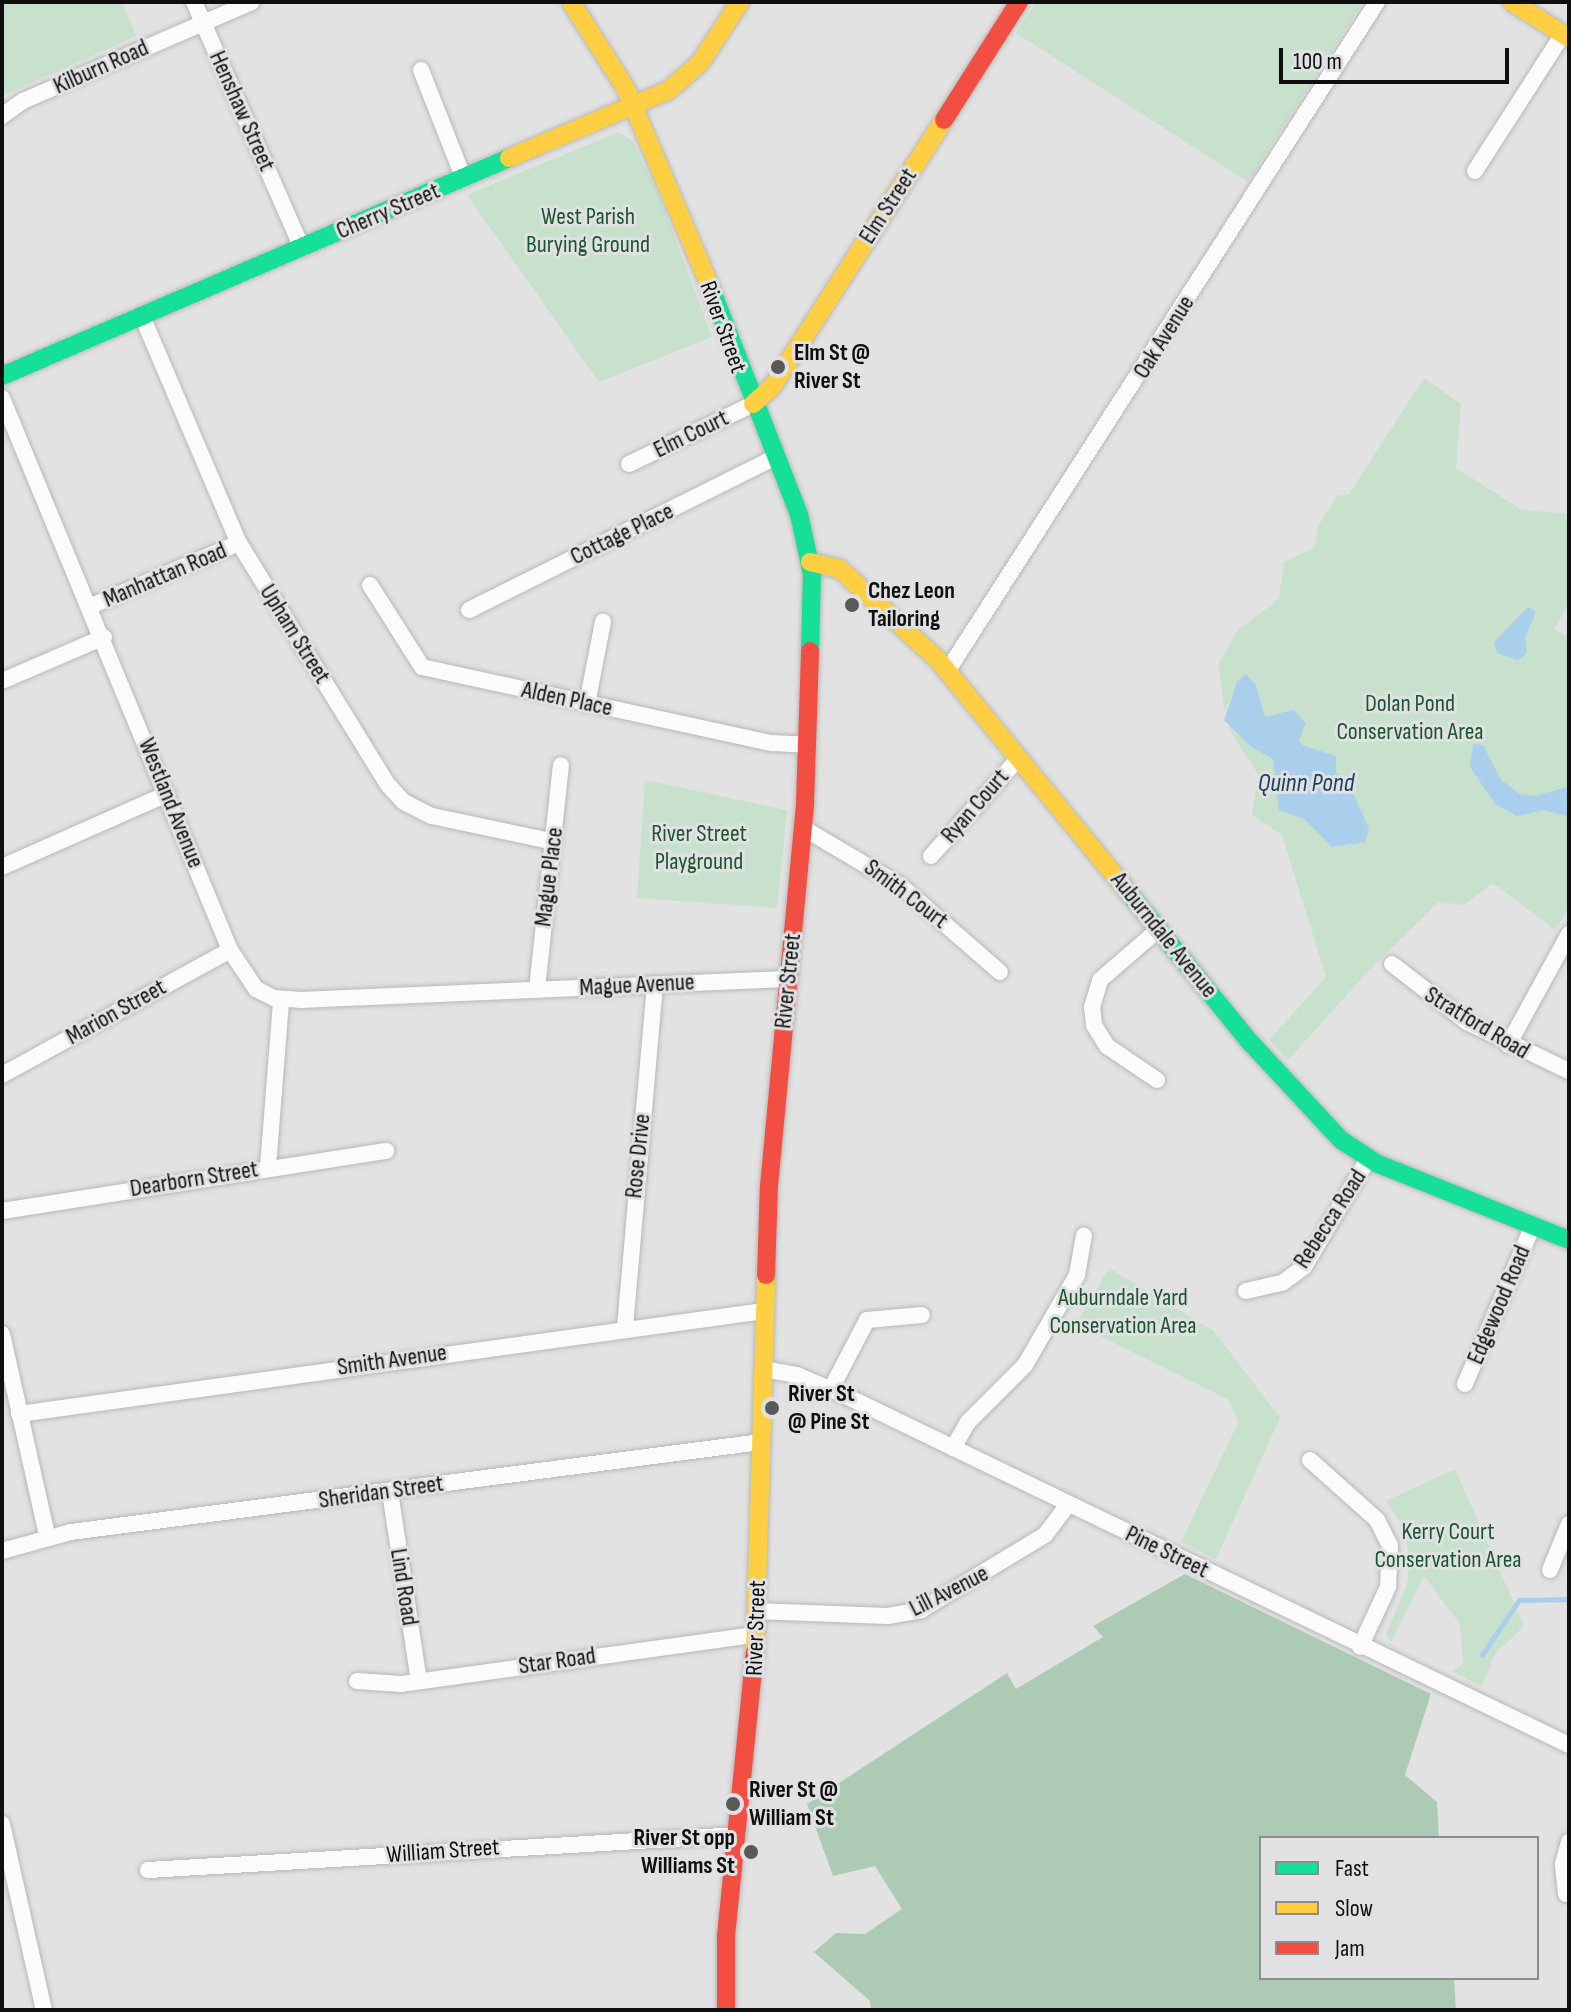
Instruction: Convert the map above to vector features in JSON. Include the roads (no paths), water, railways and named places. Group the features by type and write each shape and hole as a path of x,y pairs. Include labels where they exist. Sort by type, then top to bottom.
{"street":[{"path":"194,2 203,23"},
{"name":"Henshaw Street","path":"252,2 203,23 302,248"},
{"name":"River Street","path":"571,2 634,105 671,187 753,404 799,514 810,562 803,828 772,1144 764,1311 756,1635 725,1948 726,2010"},
{"name":"Cherry Street","path":"2,376 634,105 688,75 740,2"},
{"name":"Elm Street","path":"753,404 777,379 1019,2"},
{"name":"Oak Avenue","path":"948,670 1377,2"},
{"path":"1475,171 1566,36 1512,2"},
{"name":"Kilburn Road","path":"2,116 23,101 203,23"},
{"path":"421,70 464,179"},
{"name":"Upham Street","path":"142,316 239,543 398,796 432,816 551,841"},
{"name":"Westland Avenue","path":"2,398 104,637 230,950 251,985 281,1000"},
{"name":"Elm Court","path":"629,464 753,404"},
{"name":"Cottage Place","path":"469,610 776,457"},
{"name":"Manhattan Road","path":"91,606 239,543"},
{"name":"Auburndale Avenue","path":"810,562 840,569 948,670 1296,1095 1341,1140 1368,1159 1569,1240"},
{"name":"Alden Place","path":"370,585 422,667 772,743 807,745"},
{"path":"587,704 603,622"},
{"path":"2,681 104,637"},
{"name":"Ryan Court","path":"931,856 1019,758"},
{"name":"Mague Place","path":"537,989 561,765"},
{"path":"2,867 167,794"},
{"name":"Smith Court","path":"803,828 901,886 1000,972"},
{"path":"1157,1080 1107,1046 1094,1025 1092,1001 1104,976 1159,929"},
{"path":"1508,1045 1569,934"},
{"name":"Marion Street","path":"2,1075 230,950"},
{"name":"Stratford Road","path":"1392,964 1455,1015 1508,1045 1569,1071"},
{"name":"Mague Avenue","path":"281,1000 789,979"},
{"name":"Rose Drive","path":"625,1327 655,984"},
{"path":"268,1167 281,1000"},
{"name":"Dearborn Street","path":"2,1211 268,1167 386,1151"},
{"name":"Rebecca Road","path":"1246,1291 1282,1283 1304,1267 1368,1159"},
{"name":"Edgewood Road","path":"1465,1384 1533,1225"},
{"path":"953,1448 968,1422 1021,1371 1077,1275 1084,1236"},
{"name":"Smith Avenue","path":"19,1414 625,1327 764,1311"},
{"path":"831,1389 867,1320 922,1315"},
{"path":"2,1334 47,1536"},
{"name":"Pine Street","path":"763,1369 789,1372 831,1389 1360,1647 1569,1745"},
{"name":"Sheridan Street","path":"2,1551 47,1536 761,1442"},
{"path":"1310,1460 1377,1520 1390,1546 1388,1587 1360,1647"},
{"name":"Lind Road","path":"390,1492 419,1681"},
{"name":"Lill Avenue","path":"756,1611 888,1616 921,1610 1045,1535 1068,1504"},
{"path":"1550,1570 1569,1524"},
{"name":"Star Road","path":"357,1681 419,1681 756,1635"},
{"path":"2,1824 44,2010"},
{"name":"William Street","path":"148,1870 738,1835"},
{"path":"1566,1894 1563,1864 1569,1842"}],"water":[{"path":"1528,607 1536,612 1525,638 1527,653 1518,660 1497,653 1494,642"},
{"name":"Quinn Pond","path":"1246,674 1256,685 1265,717 1294,710 1306,723 1299,740 1302,745 1336,756 1336,772 1355,797 1369,829 1365,842 1332,847 1304,819 1279,810 1273,759 1250,746 1224,720 1237,682"},
{"path":"1473,744 1483,745 1501,780 1520,794 1537,796 1569,786 1569,817 1544,810 1517,816 1495,804 1470,767"}],"waterway":[{"path":"1482,1655 1519,1600 1569,1599"}],"place":[{"name":"Elm St @ River St","path":"778,367"},
{"name":"Chez Leon Tailoring","path":"852,605"},
{"name":"River St @ Pine St","path":"772,1408"},
{"name":"River St @ William St","path":"733,1804"},
{"name":"River St opp Williams St","path":"751,1852"}],"park label":[{"name":"West Parish Burying Ground","path":"588,231"},
{"name":"Dolan Pond Conservation Area","path":"1410,718"},
{"name":"River Street Playground","path":"699,848"},
{"name":"Auburndale Yard Conservation Area","path":"1123,1312"},
{"name":"Kerry Court Conservation Area","path":"1448,1546"}]}
